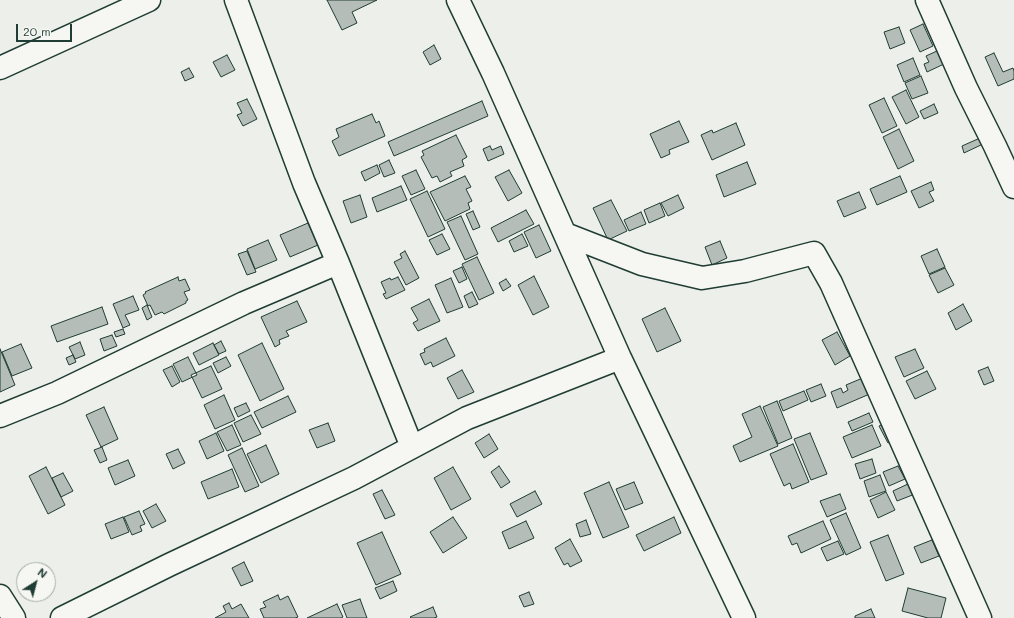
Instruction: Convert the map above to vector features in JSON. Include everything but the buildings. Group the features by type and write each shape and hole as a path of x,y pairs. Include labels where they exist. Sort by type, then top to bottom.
{"main road":[{"path":"0,68 149,0"},
{"path":"236,0 304,184 338,263 412,448"},
{"path":"458,0 496,80 620,358 744,618"},
{"path":"927,0 966,88 1014,187"},
{"path":"565,234 642,264 702,278 745,272 814,254 832,283 980,618"},
{"path":"0,416 57,393 244,303 338,263"},
{"path":"62,618 169,565 354,478 466,418 620,358"},
{"path":"0,596 14,618"}]}
